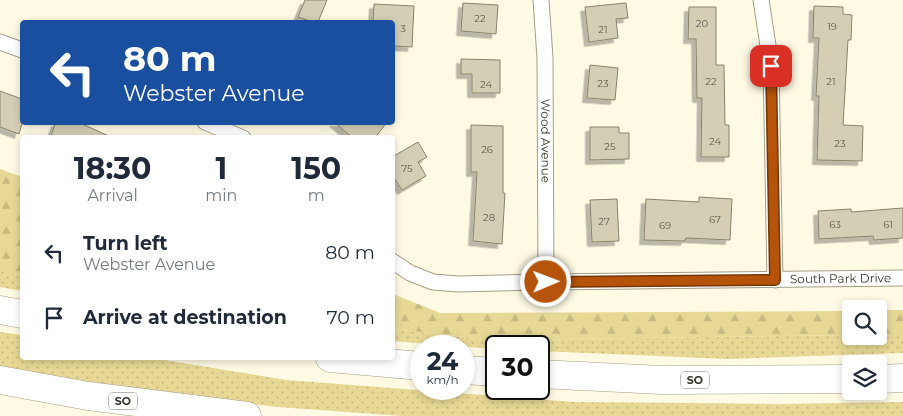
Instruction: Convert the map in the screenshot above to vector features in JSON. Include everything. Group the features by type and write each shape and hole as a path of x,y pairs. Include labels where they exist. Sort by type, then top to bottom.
{"highway":[{"path":"0,310 20,314"},
{"path":"353,360 410,365"},
{"name":"SO","path":"550,375 662,380 842,379"},
{"path":"887,378 903,378"},
{"name":"SO","path":"0,380 88,396 247,416"}],"street":[{"name":"Wood Avenue","path":"541,0 545,58 546,282"},
{"path":"761,0 771,66 775,280"},
{"path":"0,42 20,49"},
{"path":"212,125 236,135"},
{"name":"South Park Drive","path":"395,263 410,273 433,282 458,284 903,278"}],"green space":[{"path":"0,169 20,176 20,275 0,270"},
{"path":"0,270 20,275 20,291 0,287"},
{"path":"395,295 440,313 842,311 842,335 550,339 550,335 485,335 485,339 475,338 475,335 448,335 395,329"},
{"path":"887,310 903,310 903,334 887,334"},
{"path":"395,329 447,335 410,335 410,342 395,341"},
{"path":"0,332 20,335 20,360 164,360 286,380 410,389 410,400 475,400 475,394 485,395 485,400 574,402 782,404 903,402 903,416 402,416 278,407 132,390 0,368"},
{"path":"887,334 903,334 903,353 728,359 550,351 550,339 842,335 842,345 887,345"},
{"path":"475,338 485,339 485,348 475,347"}],"building":[{"path":"305,0 327,0 319,20 307,20 298,17"},
{"path":"463,3 498,5 496,34 461,31"},
{"path":"626,3 628,18 616,19 618,38 589,42 585,7"},
{"path":"374,4 414,6 412,47 395,46 395,20 373,20"},
{"path":"814,6 843,7 843,14 852,15 851,40 848,40 843,125 863,126 862,161 817,160 819,96 816,96 819,38 813,38"},
{"path":"689,7 716,7 716,65 724,65 725,125 729,125 729,157 701,157 702,98 697,98 696,39 688,39"},
{"path":"461,59 500,60 500,93 472,93 472,74 461,74"},
{"path":"590,65 618,68 615,100 587,98"},
{"path":"0,91 20,98 20,125 22,125 19,134 0,127"},
{"path":"55,125 85,125 106,135 51,135"},
{"path":"338,125 385,125 377,135 349,135"},
{"path":"471,125 503,126 503,193 505,193 502,244 473,241 477,172 471,172"},
{"path":"590,127 619,127 619,133 629,133 629,159 590,160"},
{"path":"418,142 427,157 418,162 426,176 402,190 395,180 395,155"},
{"path":"699,197 732,199 730,240 686,238 685,241 644,240 646,199 699,202"},
{"path":"617,199 619,241 592,242 590,200"},
{"path":"903,208 903,238 874,240 873,236 819,239 818,211 851,209 851,212"}],"route":[{"path":"546,282 775,280 771,66"}]}
